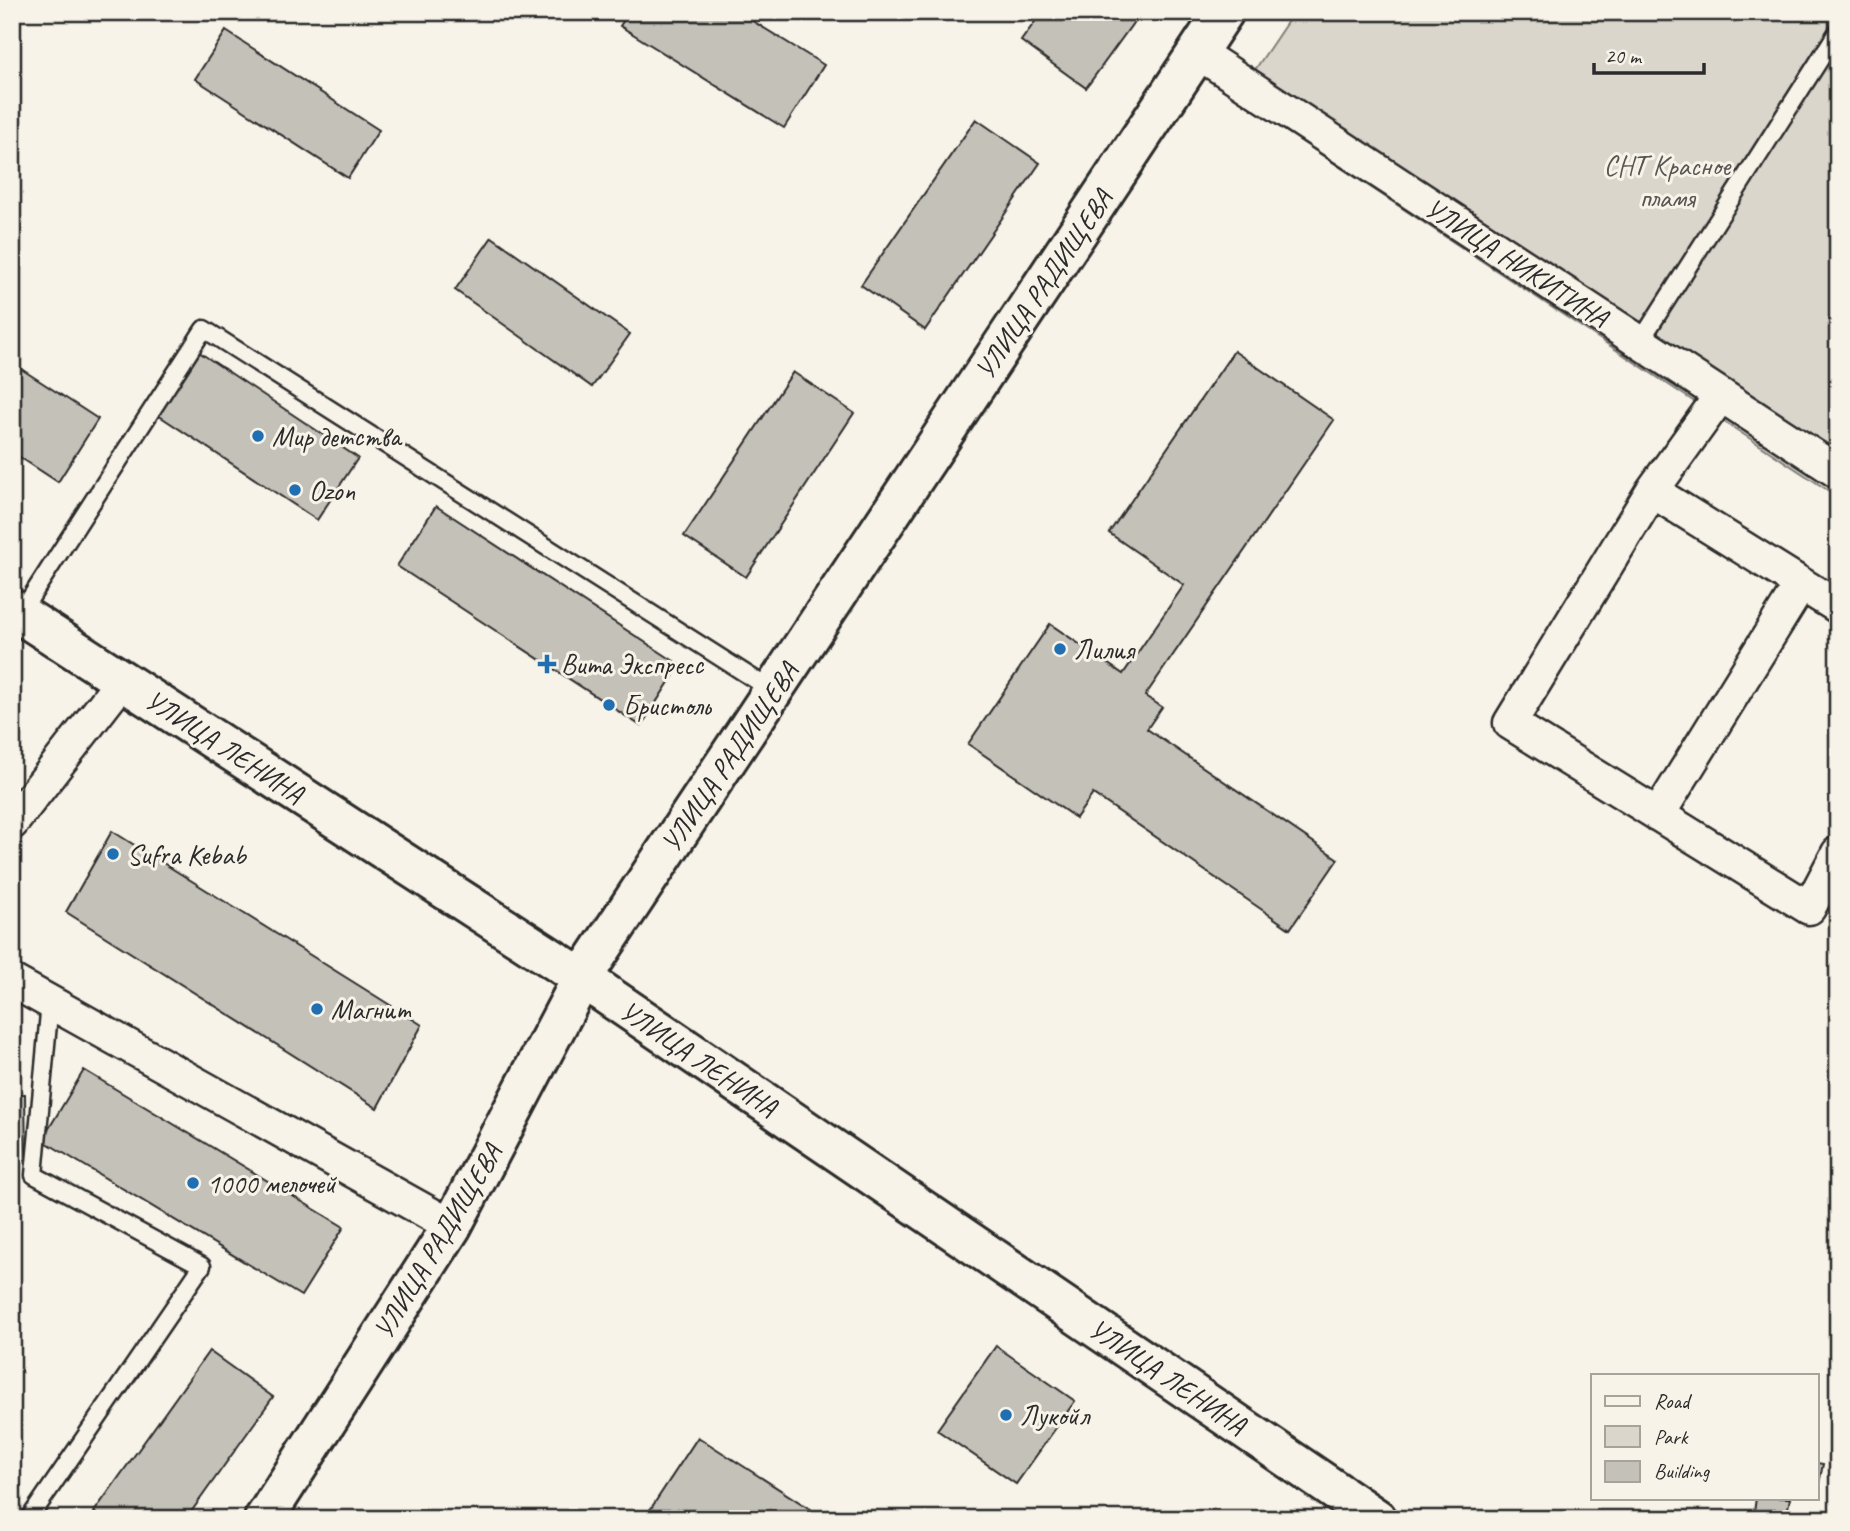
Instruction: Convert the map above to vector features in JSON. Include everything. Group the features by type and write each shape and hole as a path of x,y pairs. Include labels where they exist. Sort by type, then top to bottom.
{"main road":[{"name":"УЛИЦА РАДИЩЕВА","path":"264,1519 452,1226 582,978 1224,12"},
{"name":"УЛИЦА ЛЕНИНА","path":"16,611 582,978 1363,1515"}],"street":[{"name":"УЛИЦА НИКИТИНА","path":"1197,52 1838,472"},
{"path":"1721,396 1651,491 1510,723 1809,908 1838,853"},
{"path":"1651,491 1838,607"},
{"path":"1658,815 1801,584"},
{"path":"12,823 123,680"},
{"path":"12,981 452,1226"}],"lane":[{"path":"1640,342 1838,31"},
{"path":"16,611 204,329 773,691"},
{"path":"29,1519 202,1266 34,1175 50,1002"}],"green space":[{"name":"СНТ Красное пламя","path":"1294,12 1838,12 1838,497 1236,98"}],"building":[{"path":"629,12 738,12 824,65 784,128 620,26"},
{"path":"1042,12 1141,12 1086,88 1021,41"},
{"path":"226,31 379,130 348,178 195,79"},
{"path":"976,119 1040,163 925,330 861,285"},
{"path":"492,237 630,334 592,387 455,290"},
{"name":"Лилия","path":"1234,351 1334,420 1145,696 1162,707 1147,729 1338,859 1290,929 1093,794 1076,818 968,744 1050,624 1123,674 1184,585 1109,533"},
{"path":"199,352 358,458 317,520 158,415"},
{"path":"12,363 98,419 58,482 12,452"},
{"path":"793,372 854,413 746,577 684,536"},
{"path":"436,506 680,665 641,726 397,566"},
{"path":"112,831 422,1025 377,1108 66,912"},
{"path":"84,1070 344,1227 301,1296 42,1140"},
{"path":"12,1094 25,1094 26,1160 12,1161"},
{"path":"996,1346 1075,1401 1016,1484 937,1430"},
{"path":"209,1351 273,1397 186,1519 103,1519 94,1512"},
{"path":"698,1437 824,1518 644,1519"},
{"path":"1818,1463 1823,1464 1818,1488"},
{"path":"1756,1500 1790,1500 1786,1519 1753,1519"}],"place":[{"name":"Мир детства","path":"258,436"},
{"name":"Ozon","path":"295,490"},
{"name":"Лилия","path":"1060,649"},
{"name":"Вита Экспресс","path":"547,664"},
{"name":"Бристоль","path":"609,705"},
{"name":"Sufra Kebab","path":"113,854"},
{"name":"Магнит","path":"317,1009"},
{"name":"1000 мелочей","path":"193,1183"},
{"name":"Лукойл","path":"1006,1415"}]}
